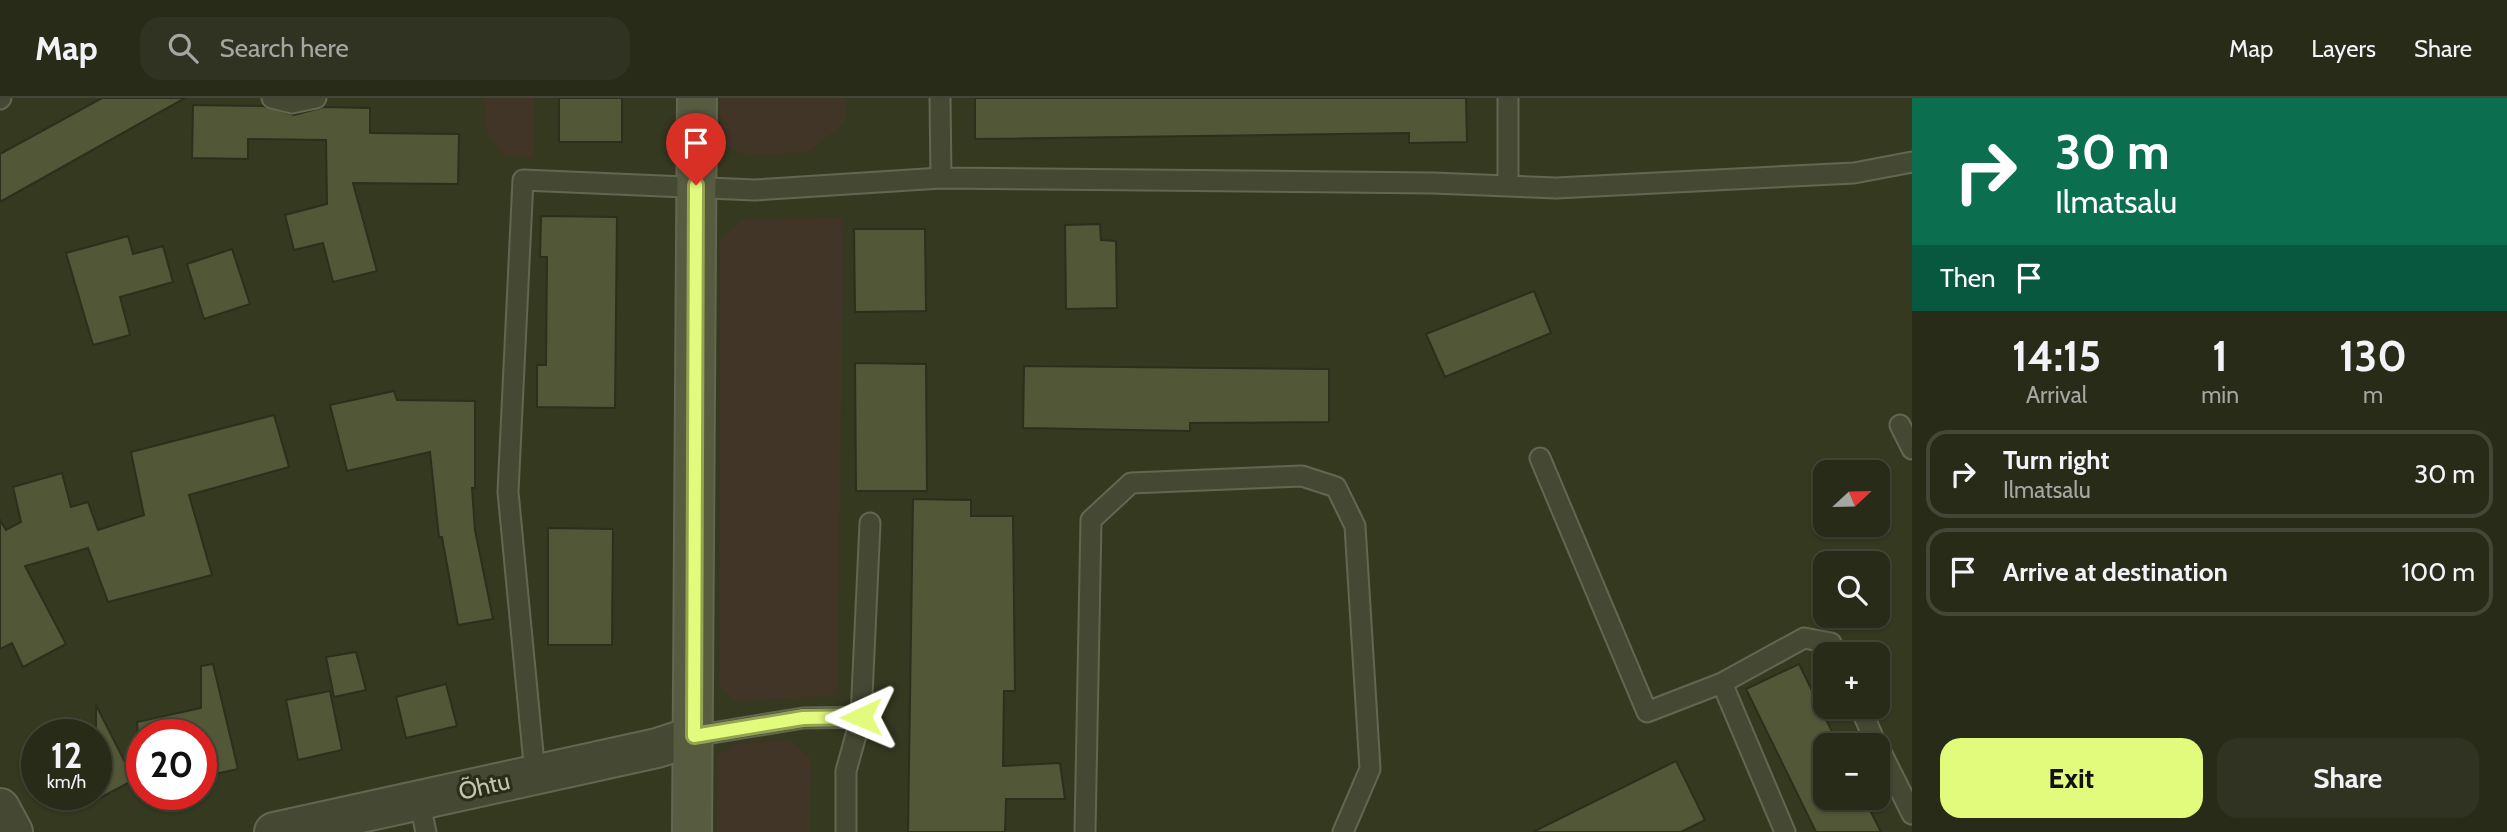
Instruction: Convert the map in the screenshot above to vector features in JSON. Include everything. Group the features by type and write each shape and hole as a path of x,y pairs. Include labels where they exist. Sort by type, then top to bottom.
{"street":[{"path":"692,832 697,98"},
{"name":"Õhtu","path":"274,832 423,816 535,774 657,748 694,736"},
{"path":"0,808 13,832"}],"lane":[{"path":"272,98 292,103 316,98"},
{"path":"940,98 941,178"},
{"path":"1508,98 1508,186"},
{"path":"535,774 508,492 523,180 696,185 755,190 941,178 1556,188 1854,173 1912,162"},
{"path":"1900,425 1912,449"},
{"path":"1540,458 1647,712 1722,683 1804,638 1825,642"},
{"path":"1086,832 1091,520 1131,483 1302,476 1336,487 1355,526 1370,769 1343,832"},
{"path":"846,832 846,771 861,717 870,523"},
{"path":"1722,683 1785,832"},
{"path":"694,736 803,718 861,717"},
{"path":"1890,770 1912,814"}],"shaded area":[{"path":"484,98 534,98 533,158 503,155 486,130"},
{"path":"720,98 845,98 846,121 811,151 769,155 739,153 721,142"},
{"path":"844,218 837,695 734,702 719,684 720,240 743,219"},
{"path":"790,740 811,758 810,832 717,832 717,756 735,744"}],"building":[{"path":"102,98 185,98 0,202 0,154"},
{"path":"559,98 622,98 622,142 559,142"},
{"path":"975,98 1466,98 1467,142 1409,143 1409,133 975,139"},
{"path":"193,105 263,106 294,115 324,107 370,108 370,133 459,134 458,184 353,183 377,271 333,282 323,243 294,250 285,215 327,204 326,140 248,139 248,159 192,158"},
{"path":"541,216 617,217 615,408 537,407 537,365 546,365 547,257 540,257"},
{"path":"1100,224 1101,240 1116,241 1117,308 1066,309 1065,225"},
{"path":"854,229 925,229 926,311 855,312"},
{"path":"128,236 133,254 163,246 173,282 120,297 130,335 93,345 66,253"},
{"path":"232,249 250,304 204,319 187,264"},
{"path":"1534,291 1551,333 1445,377 1426,334"},
{"path":"855,363 926,364 927,491 856,491"},
{"path":"1024,366 1329,369 1329,422 1190,423 1190,431 1023,428"},
{"path":"394,391 397,400 475,401 475,488 472,488 475,530 493,619 458,625 442,537 439,537 430,452 347,471 330,405"},
{"path":"274,415 289,467 189,495 212,575 108,602 88,548 25,566 66,644 23,667 12,643 0,649 0,520 6,530 21,522 13,487 62,473 71,507 88,502 98,530 144,515 131,452"},
{"path":"913,499 971,500 971,516 1013,516 1015,691 1004,691 1003,766 1060,763 1065,799 1006,799 1005,832 908,832"},
{"path":"548,528 613,529 612,645 548,645"},
{"path":"356,652 366,690 334,697 326,657"},
{"path":"213,664 238,769 217,774 217,719 151,719 201,708 201,666"},
{"path":"1799,664 1813,693 1813,719 1826,719 1833,733 1813,733 1813,810 1870,810 1881,832 1816,832 1746,689"},
{"path":"446,684 457,726 406,738 396,697"},
{"path":"330,691 342,750 298,760 286,700"},
{"path":"96,705 103,719 96,719"},
{"path":"112,737 126,764 126,784 112,792"},
{"path":"1676,761 1705,820 1681,832 1533,832"}],"route":[{"path":"696,185 694,736 753,724 803,718 861,717"}]}
